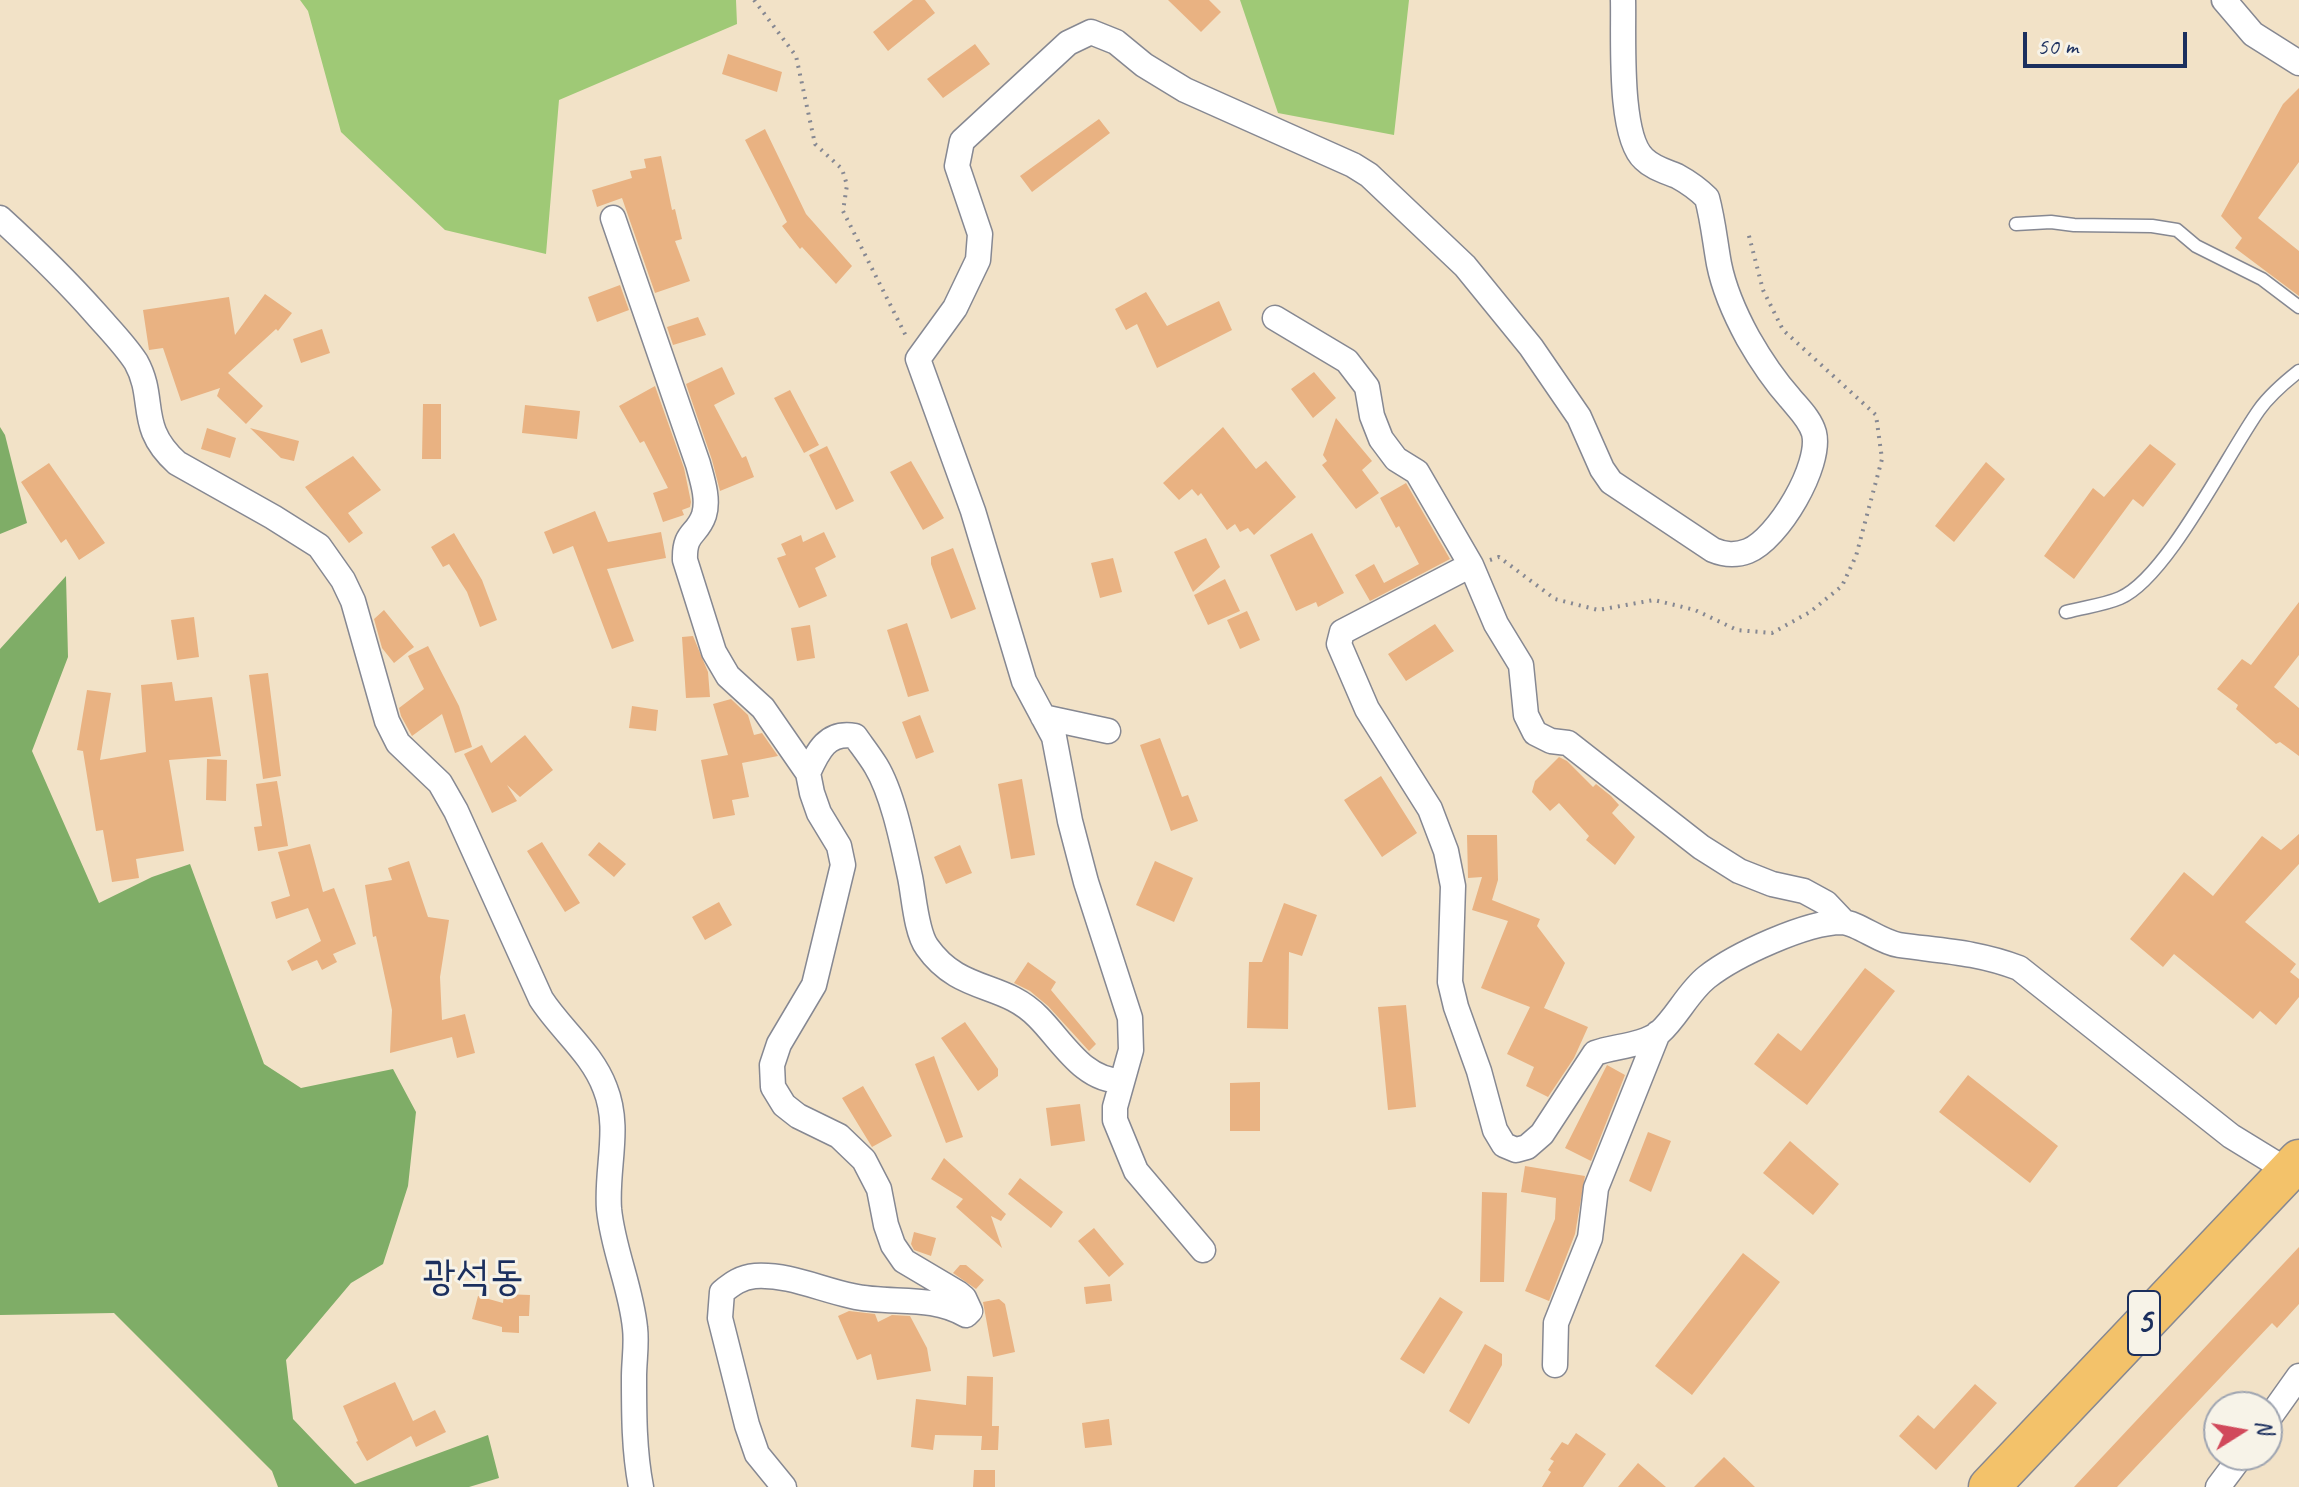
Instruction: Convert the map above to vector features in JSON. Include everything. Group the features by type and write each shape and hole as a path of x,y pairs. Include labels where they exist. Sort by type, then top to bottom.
{"highway":[{"name":"5","path":"1989,1487 2294,1165"}],"street":[{"path":"1203,1250 1136,1171 1115,1120 1115,1107 1131,1050 1130,1018 1082,867 1054,737 1024,681 973,511 918,359 955,308 978,260 980,234 957,166 962,141 1068,43 1091,32 1116,42 1144,65 1185,90 1353,165 1369,175 1465,266 1531,347 1579,417 1611,482 1713,550 1727,555 1747,552 1762,543 1802,486 1815,447 1814,433 1809,422 1764,364 1728,296 1719,267 1707,198 1687,182 1654,167 1641,157 1630,135 1626,108 1623,0"},
{"path":"2224,0 2253,34 2299,63"},
{"path":"0,218 56,268 127,349 138,366 154,437 164,451 177,463 319,546 343,580 353,601 387,721 398,743 440,783 456,811 541,999 551,1015 589,1057 604,1083 611,1104 614,1135 609,1208 635,1330 635,1443 641,1487"},
{"path":"613,218 698,464 705,511 684,546 685,560 714,652 728,676 763,708 808,773 819,813 839,846 843,865 814,985 779,1044 772,1065 773,1087 784,1105 798,1116 839,1136 864,1160 879,1189 893,1245 904,1261 958,1293 970,1311 966,1315 933,1301 883,1302 774,1276 751,1276 735,1281 722,1292 720,1318 747,1425 757,1454 784,1487"},
{"path":"1275,318 1347,361 1367,387 1372,416 1381,439 1396,459 1417,472 1471,565 1496,624 1521,665 1526,715 1535,733 1551,741 1568,743 1701,847 1739,871 1772,884 1804,891 1826,903 1844,922 1894,944 1988,956 2019,968 2231,1136 2294,1165"},
{"path":"1471,565 1342,632 1339,644 1367,709 1430,809 1446,851 1453,886 1450,982 1495,1130 1504,1145 1516,1150 1527,1147 1542,1134 1595,1053 1658,1033"},
{"path":"1043,717 1108,731"},
{"path":"808,773 817,753 829,740 843,734 855,736 878,768 891,804 925,944 949,973 1020,1000 1081,1066 1109,1081 1122,1081"},
{"path":"1555,1365 1556,1323 1590,1238 1596,1188 1658,1033 1705,978 1733,960 1805,929 1844,922"},
{"path":"2283,1398 2299,1376"}],"lane":[{"path":"2016,224 2051,222 2152,226 2177,230 2196,246 2262,279 2299,307"},
{"path":"2066,612 2121,598 2138,587 2156,568 2192,518 2262,407 2299,371"}],"path":[{"path":"754,0 796,56 815,144 842,169 847,185 843,211 918,359"},
{"path":"1471,565 1499,557 1555,599 1598,610 1654,600 1695,610 1737,630 1772,633 1810,612 1842,586 1856,556 1882,459 1876,415 1783,330 1763,290 1748,232"}],"green space":[{"path":"300,0 736,0 737,24 559,100 546,254 445,230 341,132 308,11"},
{"path":"1240,0 1409,0 1394,135 1278,113"},
{"path":"0,427 5,435 27,523 0,534"},
{"path":"66,576 68,657 32,751 99,903 152,877 190,864 264,1064 301,1088 393,1069 416,1112 408,1186 383,1264 351,1283 286,1360 293,1419 355,1484 488,1435 499,1478 469,1487 278,1487 272,1471 114,1313 0,1315 0,649"}],"building":[{"path":"913,0 925,0 935,13 888,51 873,32"},
{"path":"1168,0 1209,0 1221,12 1201,32"},
{"path":"975,44 990,64 943,98 927,79"},
{"path":"728,54 782,72 777,92 722,74"},
{"path":"2299,88 2299,162 2258,218 2299,251 2299,296 2235,248 2242,238 2221,216 2283,104"},
{"path":"1099,119 1110,133 1032,192 1020,176"},
{"path":"765,129 806,214 852,266 836,284 802,247 800,249 782,226 787,222 745,140"},
{"path":"661,156 672,210 675,209 682,239 675,241 690,281 655,293 622,198 597,207 592,190 632,178 630,171 646,168 644,159"},
{"path":"620,285 629,310 597,322 588,297"},
{"path":"1146,292 1167,326 1219,301 1232,330 1157,368 1137,324 1126,330 1115,309"},
{"path":"265,294 292,313 278,331 276,329 228,373 263,406 246,424 217,396 220,388 181,401 163,348 149,350 143,310 229,297 235,335"},
{"path":"698,317 706,335 673,345 667,327"},
{"path":"322,329 330,353 301,363 293,339"},
{"path":"722,367 735,394 714,405 742,458 746,456 754,477 720,491 686,384"},
{"path":"1314,372 1336,398 1313,418 1291,389"},
{"path":"655,386 684,468 691,502 690,507 682,510 684,515 663,522 653,493 668,488 644,441 640,443 619,406"},
{"path":"790,390 819,445 804,453 774,398"},
{"path":"423,404 441,404 441,459 422,459"},
{"path":"525,405 580,411 577,439 522,433"},
{"path":"1336,418 1372,461 1362,470 1379,493 1356,509 1322,465 1327,461 1323,455"},
{"path":"1223,427 1256,469 1266,461 1296,497 1254,535 1248,528 1240,532 1235,524 1227,530 1201,493 1198,496 1192,489 1179,500 1163,483"},
{"path":"207,428 236,438 230,458 201,449"},
{"path":"250,428 299,441 294,461 281,458"},
{"path":"2150,444 2176,464 2143,507 2133,499 2074,579 2044,556 2093,488 2104,497"},
{"path":"827,446 854,501 836,510 809,455"},
{"path":"353,456 381,490 348,513 363,533 349,543 305,487"},
{"path":"911,461 944,518 923,530 890,472"},
{"path":"1986,462 2005,479 1954,542 1935,526"},
{"path":"49,463 105,543 79,560 66,539 61,543 21,482"},
{"path":"1406,483 1450,559 1370,601 1355,575 1374,564 1384,583 1419,564 1380,498"},
{"path":"595,511 608,542 661,532 666,558 607,569 634,641 612,649 573,546 553,554 544,532"},
{"path":"824,532 836,557 815,568 827,596 799,608 777,558 786,555 781,544 801,535 803,542"},
{"path":"454,533 482,580 497,620 480,627 467,592 449,564 443,567 431,547"},
{"path":"1312,533 1344,593 1318,607 1316,602 1296,611 1270,555"},
{"path":"1206,538 1220,567 1193,592 1174,552"},
{"path":"953,548 976,609 951,619 931,557"},
{"path":"1113,558 1122,592 1100,598 1091,563"},
{"path":"1225,579 1240,611 1208,625 1194,595"},
{"path":"2299,602 2299,655 2274,687 2299,708 2299,756 2280,742 2276,744 2236,709 2238,705 2217,689 2242,659 2251,665"},
{"path":"384,610 414,647 394,663 382,648 374,619"},
{"path":"1247,611 1260,640 1240,649 1227,620"},
{"path":"194,617 199,657 177,660 171,620"},
{"path":"907,623 929,691 908,697 887,630"},
{"path":"1435,624 1454,651 1406,681 1388,654"},
{"path":"810,625 815,658 797,661 791,628"},
{"path":"693,636 708,672 710,697 686,698 682,637"},
{"path":"428,646 459,706 472,747 455,753 442,714 412,736 401,716 399,708 424,689 408,656"},
{"path":"268,673 281,776 263,779 249,675"},
{"path":"172,682 175,701 212,697 221,756 169,760 184,851 136,859 139,878 112,882 103,830 96,831 83,751 77,750 87,690 111,693 100,760 146,752 141,685"},
{"path":"731,699 748,715 754,735 762,733 778,756 742,763 749,797 732,800 735,815 713,819 701,760 728,755 713,704"},
{"path":"632,706 658,710 656,731 629,728"},
{"path":"920,715 934,752 916,759 902,722"},
{"path":"525,735 553,770 520,797 507,785 517,801 492,813 464,754 482,745 491,763"},
{"path":"1160,738 1182,797 1188,795 1198,821 1171,831 1140,745"},
{"path":"1559,757 1619,805 1612,813 1635,837 1615,865 1586,840 1589,836 1559,803 1550,811 1532,792 1535,781"},
{"path":"207,759 227,760 226,801 206,800"},
{"path":"1381,776 1417,833 1382,857 1344,800"},
{"path":"1022,779 1035,855 1011,859 998,784"},
{"path":"277,781 288,846 258,851 254,827 262,826 256,784"},
{"path":"2299,834 2299,864 2245,922 2296,964 2290,972 2299,979 2299,997 2276,1025 2260,1011 2253,1019 2174,954 2163,967 2130,939 2184,872 2213,896 2262,836 2281,850"},
{"path":"1467,835 1497,835 1498,880 1492,900 1540,919 1537,926 1565,963 1544,1008 1588,1027 1574,1058 1548,1097 1526,1086 1534,1067 1507,1054 1530,1007 1481,988 1508,921 1472,910 1482,877 1468,878"},
{"path":"542,842 580,903 565,912 527,851"},
{"path":"599,842 626,864 614,877 588,855"},
{"path":"310,844 323,892 334,888 356,944 333,954 337,962 322,970 317,960 292,971 287,961 321,941 308,908 276,919 271,902 290,896 278,852"},
{"path":"960,845 972,873 946,884 934,857"},
{"path":"409,861 428,917 449,920 440,977 442,1020 465,1014 475,1053 457,1058 452,1037 390,1053 392,1010 376,936 373,937 365,885 392,880 388,868"},
{"path":"1155,861 1193,878 1174,922 1136,905"},
{"path":"719,902 732,925 705,940 692,917"},
{"path":"1284,903 1317,915 1302,956 1289,952 1288,1029 1247,1028 1249,962 1262,962"},
{"path":"1028,962 1056,982 1051,990 1096,1044 1089,1051 1048,1006 1014,983"},
{"path":"1865,968 1895,991 1807,1105 1754,1064 1778,1033 1801,1051"},
{"path":"1406,1005 1416,1107 1388,1110 1378,1007"},
{"path":"965,1022 998,1069 998,1076 978,1091 941,1038"},
{"path":"934,1056 963,1137 946,1143 915,1064"},
{"path":"1607,1065 1625,1075 1591,1161 1565,1148"},
{"path":"1968,1075 2058,1146 2030,1183 1939,1112"},
{"path":"1260,1082 1260,1131 1230,1131 1230,1083"},
{"path":"863,1086 892,1136 872,1147 842,1098"},
{"path":"1080,1104 1085,1141 1051,1146 1046,1108"},
{"path":"1648,1132 1671,1141 1651,1192 1629,1181"},
{"path":"1790,1141 1839,1184 1813,1215 1763,1173"},
{"path":"944,1158 1006,1214 1001,1221 991,1216 1002,1248 956,1207 963,1199 931,1179"},
{"path":"1525,1166 1585,1176 1575,1234 1549,1301 1525,1291 1555,1219 1556,1198 1521,1192"},
{"path":"1020,1178 1063,1212 1051,1228 1008,1194"},
{"path":"1482,1192 1507,1193 1504,1282 1480,1282"},
{"path":"1094,1228 1124,1264 1109,1277 1078,1241"},
{"path":"914,1232 936,1238 931,1256 914,1250 911,1244"},
{"path":"2299,1247 2299,1304 2277,1328 2272,1323 2208,1391 2203,1391 2203,1396 2117,1487 2074,1487"},
{"path":"1743,1253 1780,1282 1692,1395 1655,1366"},
{"path":"960,1265 966,1265 984,1280 976,1289 953,1273"},
{"path":"1110,1284 1112,1301 1086,1304 1084,1287"},
{"path":"504,1294 530,1295 529,1316 519,1316 519,1333 502,1332 502,1327 472,1319 478,1296 503,1303"},
{"path":"1440,1297 1463,1312 1424,1374 1400,1359"},
{"path":"999,1299 1005,1304 1015,1352 993,1357 983,1302"},
{"path":"849,1311 875,1314 878,1322 892,1315 910,1316 927,1348 931,1371 877,1380 871,1354 857,1360 838,1316"},
{"path":"1485,1344 1502,1354 1502,1365 1469,1424 1449,1411"},
{"path":"967,1376 993,1377 992,1426 999,1426 998,1450 981,1450 982,1436 935,1435 933,1450 911,1447 916,1399 966,1405"},
{"path":"395,1382 413,1421 435,1410 446,1432 416,1447 411,1436 367,1461 356,1442 343,1406"},
{"path":"1975,1384 1997,1403 1936,1470 1899,1436 1918,1415 1934,1429"},
{"path":"1109,1419 1112,1445 1085,1448 1082,1423"},
{"path":"1576,1433 1606,1454 1583,1487 1542,1487 1551,1472 1548,1470 1554,1461 1550,1459 1562,1442 1568,1445"},
{"path":"1724,1457 1755,1487 1694,1487"},
{"path":"1638,1463 1666,1487 1618,1487"},
{"path":"974,1470 995,1470 995,1487 973,1487"}],"district":[{"name":"광석동","path":"473,1278"}]}
